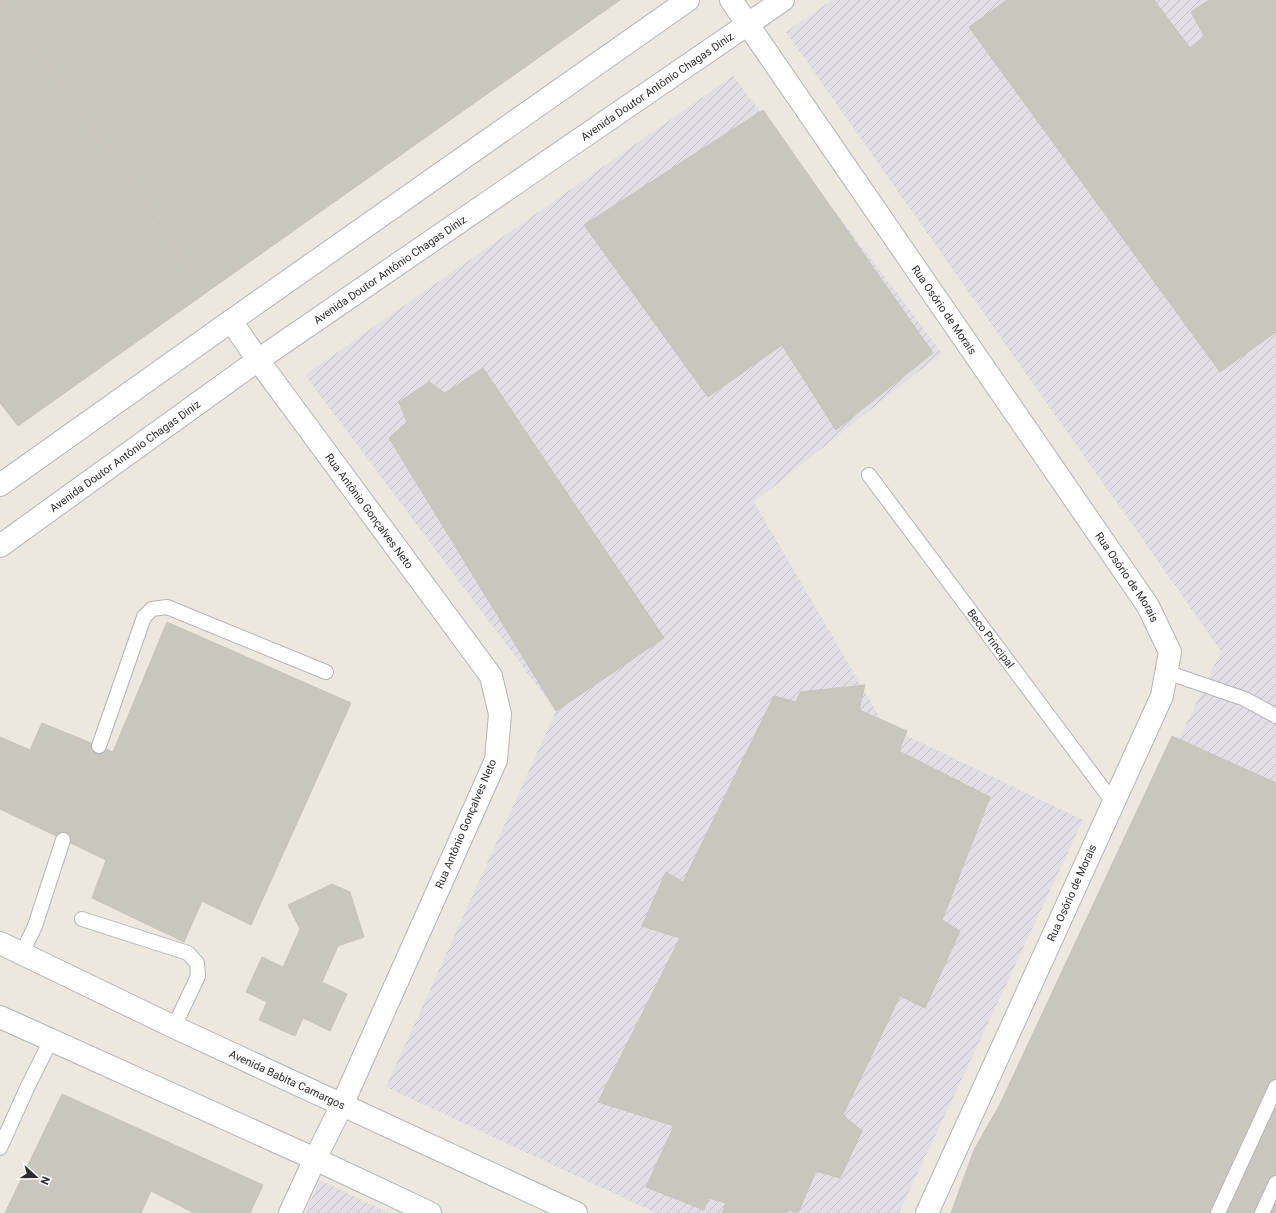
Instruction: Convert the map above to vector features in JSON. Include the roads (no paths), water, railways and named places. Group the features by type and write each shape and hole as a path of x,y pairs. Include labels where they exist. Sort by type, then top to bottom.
{"street":[{"path":"0,485 231,320 688,0"},
{"name":"Rua Osório de Morais","path":"731,0 1148,606 1170,652 1162,696 927,1213"},
{"name":"Avenida Doutor Antônio Chagas Diniz","path":"0,546 258,360 748,26 783,0"},
{"name":"Rua Antônio Gonçalves Neto","path":"231,320 258,360 491,676 500,714 496,760 342,1105 290,1213"},
{"name":"Avenida Babita Camargos","path":"0,943 174,1027 576,1213"},
{"path":"0,1017 315,1159 430,1213"}],"lane":[{"name":"Beco Principal","path":"869,475 1113,802"},
{"path":"99,746 144,617 152,609 167,606 326,672"},
{"path":"1166,672 1245,699 1276,716"},
{"path":"22,953 35,926 63,840"},
{"path":"82,919 188,953 197,963 198,976 174,1027"},
{"path":"0,1148 51,1040"},
{"path":"1218,1213 1276,1087"},
{"path":"1262,1213 1276,1183"}]}
